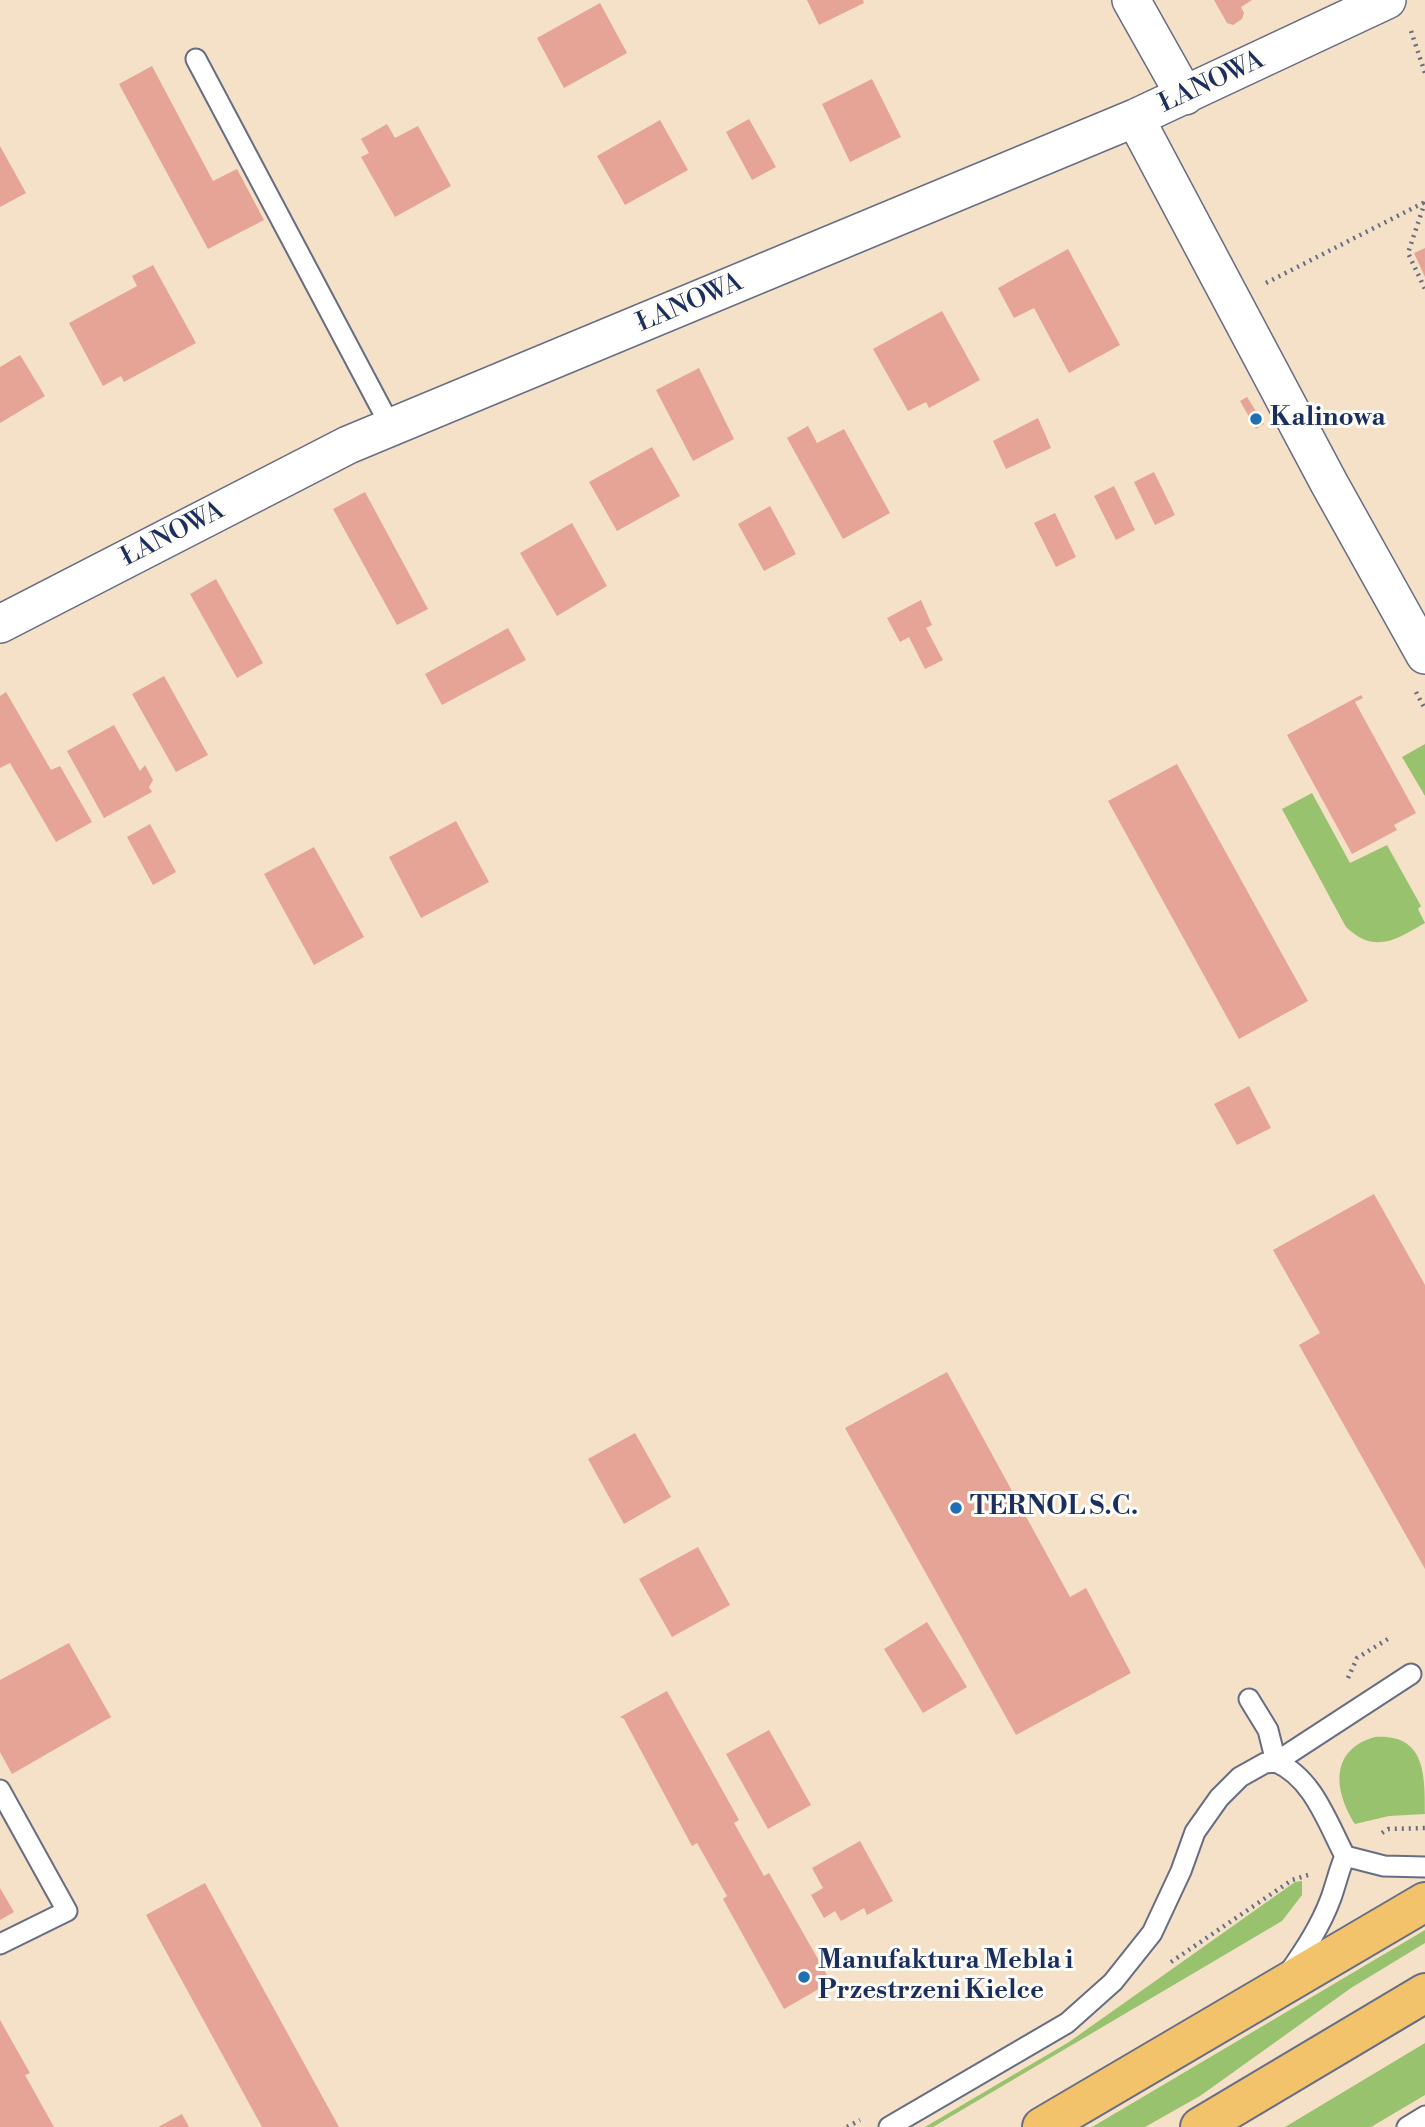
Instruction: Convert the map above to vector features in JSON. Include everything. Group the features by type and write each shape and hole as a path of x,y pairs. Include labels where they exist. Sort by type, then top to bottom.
{"main road":[{"path":"1042,2127 1425,1902"},
{"path":"1200,2127 1425,1993"}],"street":[{"path":"1131,0 1185,96"},
{"name":"ŁANOWA","path":"0,624 348,445 1135,118 1387,0"},
{"path":"1135,118 1329,483 1425,655"}],"lane":[{"path":"196,59 391,427"},
{"path":"889,2127 1067,2023 1113,1982 1152,1933 1181,1871 1195,1832 1219,1798 1240,1777 1265,1763 1276,1762 1411,1674"},
{"path":"1249,1699 1268,1730 1276,1762"},
{"path":"1276,1762 1289,1768 1304,1783 1317,1801 1345,1856 1384,1867 1425,1867"},
{"path":"0,1790 67,1911 0,1944"},
{"path":"1277,1989 1314,1937 1332,1896 1345,1856"},
{"path":"1407,2127 1425,2116"}],"path":[{"path":"1260,286 1425,201"},
{"path":"1425,201 1408,253 1425,289"},
{"path":"1342,1686 1350,1676 1357,1658 1391,1637"},
{"path":"1113,1982 1139,1983 1292,1880 1314,1873 1345,1856"},
{"path":"847,2127 867,2115"}],"green space":[{"path":"1425,744 1425,796 1402,757"},
{"path":"1312,793 1350,863 1387,845 1421,906 1418,909 1425,923 1386,942 1367,940 1346,927 1282,809"},
{"path":"1375,1737 1392,1738 1413,1749 1422,1771 1425,1814 1389,1816 1355,1824 1343,1798 1340,1773 1350,1751"},
{"path":"1302,1881 1302,1895 1282,1921 933,2127 925,2127 1069,2042 1295,1882"},
{"path":"1425,1930 1425,1943 1351,1988 1200,2096 1145,2127 1092,2127"},
{"path":"1425,2043 1425,2095 1371,2127 1285,2127"}],"building":[{"path":"807,0 863,0 864,3 819,25"},
{"path":"1214,0 1252,0 1241,7 1244,13 1242,19 1233,25 1227,23"},
{"path":"600,3 627,53 564,88 537,38"},
{"path":"152,66 213,181 237,169 264,220 208,249 119,84"},
{"path":"872,79 901,137 850,162 822,104"},
{"path":"749,119 776,167 752,180 726,132"},
{"path":"660,120 688,170 625,205 597,156"},
{"path":"387,124 395,138 418,126 451,186 395,217 361,157 369,153 361,139"},
{"path":"0,146 26,193 0,207"},
{"path":"1425,248 1425,277 1414,253"},
{"path":"1068,249 1120,345 1069,373 1034,308 1014,318 998,288"},
{"path":"153,265 196,343 124,382 121,376 103,386 69,323 137,286 132,276"},
{"path":"942,311 980,380 929,408 926,402 908,411 873,349"},
{"path":"20,355 45,396 0,423 0,367"},
{"path":"699,368 734,439 693,461 656,390"},
{"path":"1247,397 1264,424 1256,429 1240,401"},
{"path":"1038,418 1051,448 1006,469 993,441"},
{"path":"808,426 817,443 844,429 890,513 843,539 787,438"},
{"path":"652,447 680,496 617,531 589,482"},
{"path":"1154,472 1175,515 1155,525 1134,482"},
{"path":"1114,486 1135,530 1116,540 1094,496"},
{"path":"365,492 428,609 397,625 333,509"},
{"path":"770,506 796,554 764,571 738,524"},
{"path":"1055,513 1076,557 1056,567 1034,523"},
{"path":"572,523 607,586 557,616 520,553"},
{"path":"216,579 263,663 237,678 190,594"},
{"path":"921,600 932,625 926,628 943,660 925,669 909,637 900,642 887,618"},
{"path":"508,628 526,660 442,705 425,674"},
{"path":"164,676 208,755 176,772 132,694"},
{"path":"6,692 51,770 60,766 92,822 56,842 10,763 0,768 0,696"},
{"path":"1361,695 1363,698 1355,702 1416,813 1394,825 1397,830 1352,854 1287,735"},
{"path":"114,725 140,771 145,765 153,780 149,787 152,792 104,818 67,751"},
{"path":"1177,764 1308,1001 1239,1039 1108,801"},
{"path":"456,821 489,882 421,918 389,857"},
{"path":"150,824 176,872 153,885 127,837"},
{"path":"314,847 364,937 314,965 264,874"},
{"path":"1249,1086 1271,1128 1237,1145 1214,1104"},
{"path":"1374,1194 1425,1285 1425,1569 1299,1345 1320,1333 1273,1250"},
{"name":"TERNOL S.C.","path":"947,1372 1070,1597 1086,1588 1131,1673 1016,1735 845,1428"},
{"path":"635,1433 671,1497 624,1524 588,1459"},
{"path":"698,1547 730,1605 672,1637 639,1579"},
{"path":"927,1622 967,1687 923,1713 884,1649"},
{"path":"69,1643 111,1717 12,1774 0,1752 0,1680"},
{"path":"667,1691 739,1820 734,1823 764,1876 769,1873 831,1982 784,2009 723,1899 727,1896 697,1843 692,1846 624,1719 620,1717"},
{"path":"769,1730 811,1805 768,1829 726,1754"},
{"path":"860,1841 893,1901 867,1915 864,1908 841,1921 835,1911 824,1918 811,1895 823,1888 812,1868"},
{"path":"205,1883 339,2127 262,2127 146,1915"},
{"path":"0,1888 14,1912 0,1920"},
{"path":"0,2020 30,2073 25,2075 54,2127 0,2127"},
{"path":"182,2114 189,2127 158,2127"}],"place":[{"name":"Kalinowa","path":"1256,419"},
{"name":"TERNOL S.C.","path":"956,1508"},
{"name":"Manufaktura Mebla i Przestrzeni Kielce","path":"804,1977"}]}
